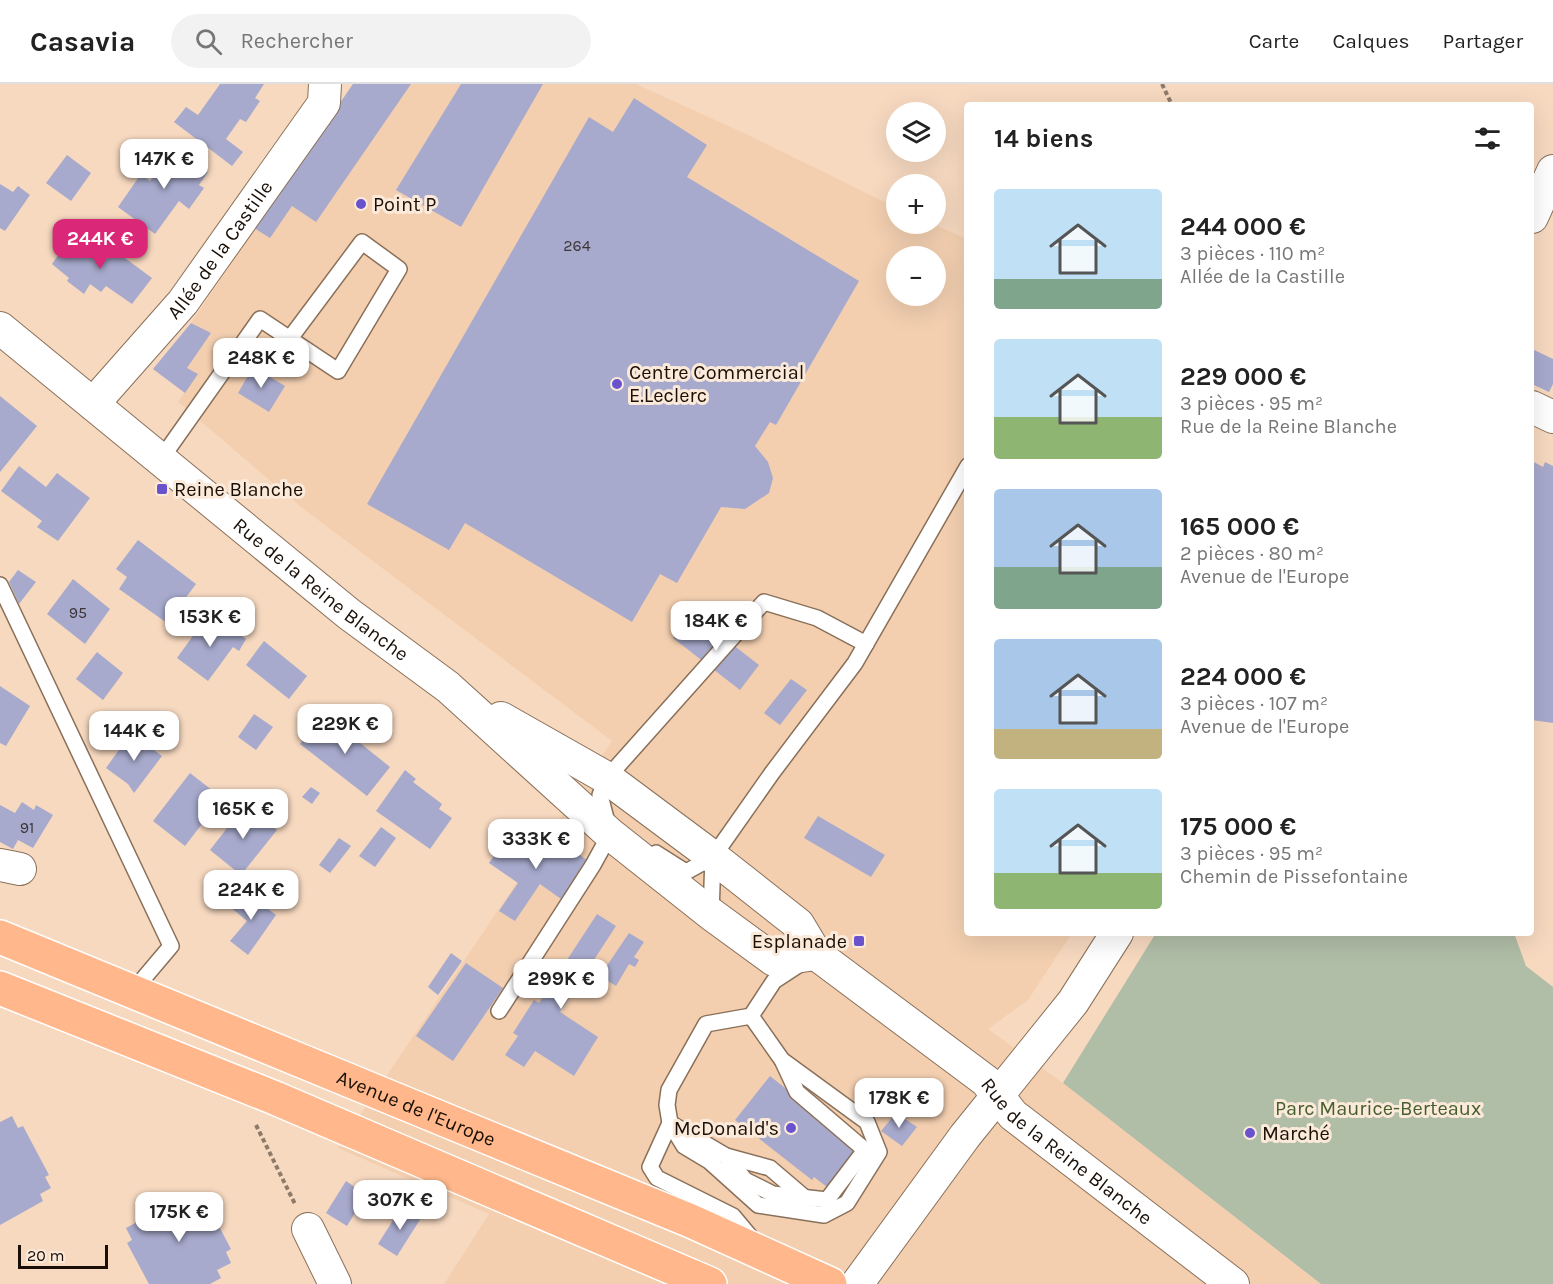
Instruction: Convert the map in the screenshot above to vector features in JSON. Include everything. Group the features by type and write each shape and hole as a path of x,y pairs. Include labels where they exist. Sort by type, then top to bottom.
{"main road":[{"name":"Avenue de l'Europe","path":"0,937 680,1217 830,1284"},
{"path":"0,988 274,1098 710,1284"}],"street":[{"name":"Allée de la Castille","path":"93,404 183,302 324,103 325,84"},
{"path":"1534,213 1553,171"},
{"name":"Rue de la Reine Blanche","path":"0,328 350,614 448,687 610,834 711,914 774,960 816,954"},
{"path":"1534,408 1553,417"},
{"name":"Rue de la Reine Blanche","path":"448,687 607,778 713,857 798,924 816,954 986,1081 1013,1115 1233,1284"},
{"path":"857,1284 964,1136 999,1096 1073,1002 1116,936"},
{"path":"308,1229 335,1284"}],"lane":[{"path":"161,459 260,319 291,337 338,371 399,268 362,242 291,337"},
{"path":"635,853 656,853 686,872 713,857 772,773 855,663 964,473"},
{"path":"0,585 171,946 133,991"},
{"path":"499,1011 593,865 610,834 600,795 607,778 765,602 817,618 866,644"},
{"path":"711,914 713,857"},
{"path":"783,1060 867,1122 879,1152 847,1203 824,1215 758,1205 709,1161 684,1146 670,1123 667,1104 669,1090 706,1024 751,1016 774,981 816,954"},
{"path":"726,1156 745,1180 773,1194 827,1200 865,1150 797,1092 783,1060 751,1016"},
{"path":"670,1123 650,1167 657,1178 733,1216 764,1254"},
{"path":"670,1123 726,1156 770,1168 804,1197"}],"path":[{"path":"1162,84 1171,102"},
{"path":"255,1124 308,1229"}],"shaded area":[{"path":"353,84 636,84 746,134 886,203 886,234 946,234 946,230 964,238 964,936 1070,936 1028,1000 988,1029 1063,1083 1321,1284 444,1284 489,1214 338,1148 612,741 301,507 178,402 197,374 187,368 210,333 191,323"}],"green space":[{"name":"Parc Maurice-Berteaux","path":"1154,936 1515,936 1526,966 1553,987 1553,1284 1321,1284 1063,1083"}],"building":[{"path":"220,84 264,84 255,98 260,101 246,122 240,119 226,139 243,152 232,166 174,122 186,107 198,115"},
{"path":"353,84 411,84 316,222 292,206 270,238 254,228"},
{"path":"461,84 543,84 461,227 396,190"},
{"name":"Centre Commercial E.Leclerc","path":"634,98 707,145 687,177 859,281 776,425 770,422 755,446 768,462 773,478 769,493 745,509 721,507 677,583 660,574 632,622 465,523 449,550 367,504 589,117 613,132"},
{"path":"169,144 208,172 199,185 204,188 189,209 179,201 155,234 118,207 141,174 150,181 161,166 156,163"},
{"path":"67,155 91,173 71,201 46,183"},
{"path":"0,184 13,192 18,186 30,195 5,231 0,228"},
{"path":"73,234 108,259 114,250 152,278 132,304 106,286 101,292 90,284 84,294 67,281 69,278 52,264"},
{"path":"191,323 211,333 187,368 198,374 185,393 153,369"},
{"path":"1534,350 1553,359 1553,384 1549,392 1534,385"},
{"path":"253,367 285,386 269,412 238,393"},
{"path":"0,396 37,426 0,472"},
{"path":"1534,462 1543,467 1545,462 1553,466 1553,723 1534,720"},
{"path":"19,466 46,487 57,473 90,498 58,541 37,527 42,521 1,491"},
{"path":"138,540 196,584 167,623 119,589 127,577 116,569"},
{"path":"18,570 36,582 19,604 9,582"},
{"path":"73,579 110,609 85,644 47,614"},
{"path":"692,613 759,665 740,690 673,638"},
{"path":"205,619 222,631 226,624 246,639 239,651 233,647 208,681 177,658"},
{"path":"264,641 307,676 289,699 246,665"},
{"path":"97,652 123,673 103,700 76,679"},
{"path":"791,679 807,690 780,725 764,713"},
{"path":"0,686 30,706 6,746 0,743"},
{"path":"254,714 273,727 256,750 238,737"},
{"path":"324,714 390,767 367,796 300,744"},
{"path":"131,733 162,756 134,793 128,784 106,768"},
{"path":"405,770 416,779 413,782 442,804 439,809 452,818 430,849 376,811"},
{"path":"190,773 222,798 185,846 153,821"},
{"path":"311,787 320,793 312,804 302,797"},
{"path":"22,802 34,810 36,805 53,815 33,848 18,840 13,849 0,842 0,805 15,813"},
{"path":"245,805 277,830 241,875 210,850"},
{"path":"818,816 885,855 871,877 804,838"},
{"path":"381,827 396,838 375,867 359,856"},
{"path":"510,833 538,853 552,834 588,861 561,899 540,884 515,921 499,911 518,883 489,863"},
{"path":"339,838 351,846 330,873 319,865"},
{"path":"243,890 276,915 248,955 230,941 247,921 229,906"},
{"path":"597,914 616,926 560,1012 598,1037 574,1076 535,1051 524,1067 505,1055 518,1036 513,1033 534,1000 539,1003"},
{"path":"629,933 644,942 634,957 639,960 635,967 629,964 616,986 600,976"},
{"path":"451,953 462,961 438,995 428,987"},
{"path":"466,963 503,988 453,1061 416,1036"},
{"name":"McDonald's","path":"770,1076 847,1137 856,1149 827,1187 814,1177 812,1180 735,1120"},
{"path":"896,1113 917,1127 902,1146 881,1131"},
{"path":"12,1116 18,1128 23,1126 49,1175 45,1177 51,1188 40,1194 43,1201 0,1225 0,1122"},
{"path":"346,1181 366,1195 347,1226 326,1213"},
{"path":"194,1192 201,1205 206,1202 231,1249 226,1252 231,1263 217,1270 221,1278 210,1284 149,1284 127,1243 132,1240 126,1228 141,1220 138,1213 176,1193 179,1199"},
{"path":"402,1206 421,1218 397,1256 378,1244"}],"place":[{"name":"Point P","path":"361,204"},
{"name":"Centre Commercial E.Leclerc","path":"617,384"},
{"name":"Reine Blanche","path":"162,489"},
{"name":"Esplanade","path":"859,941"},
{"name":"McDonald's","path":"791,1128"},
{"name":"Marché","path":"1250,1133"}]}
